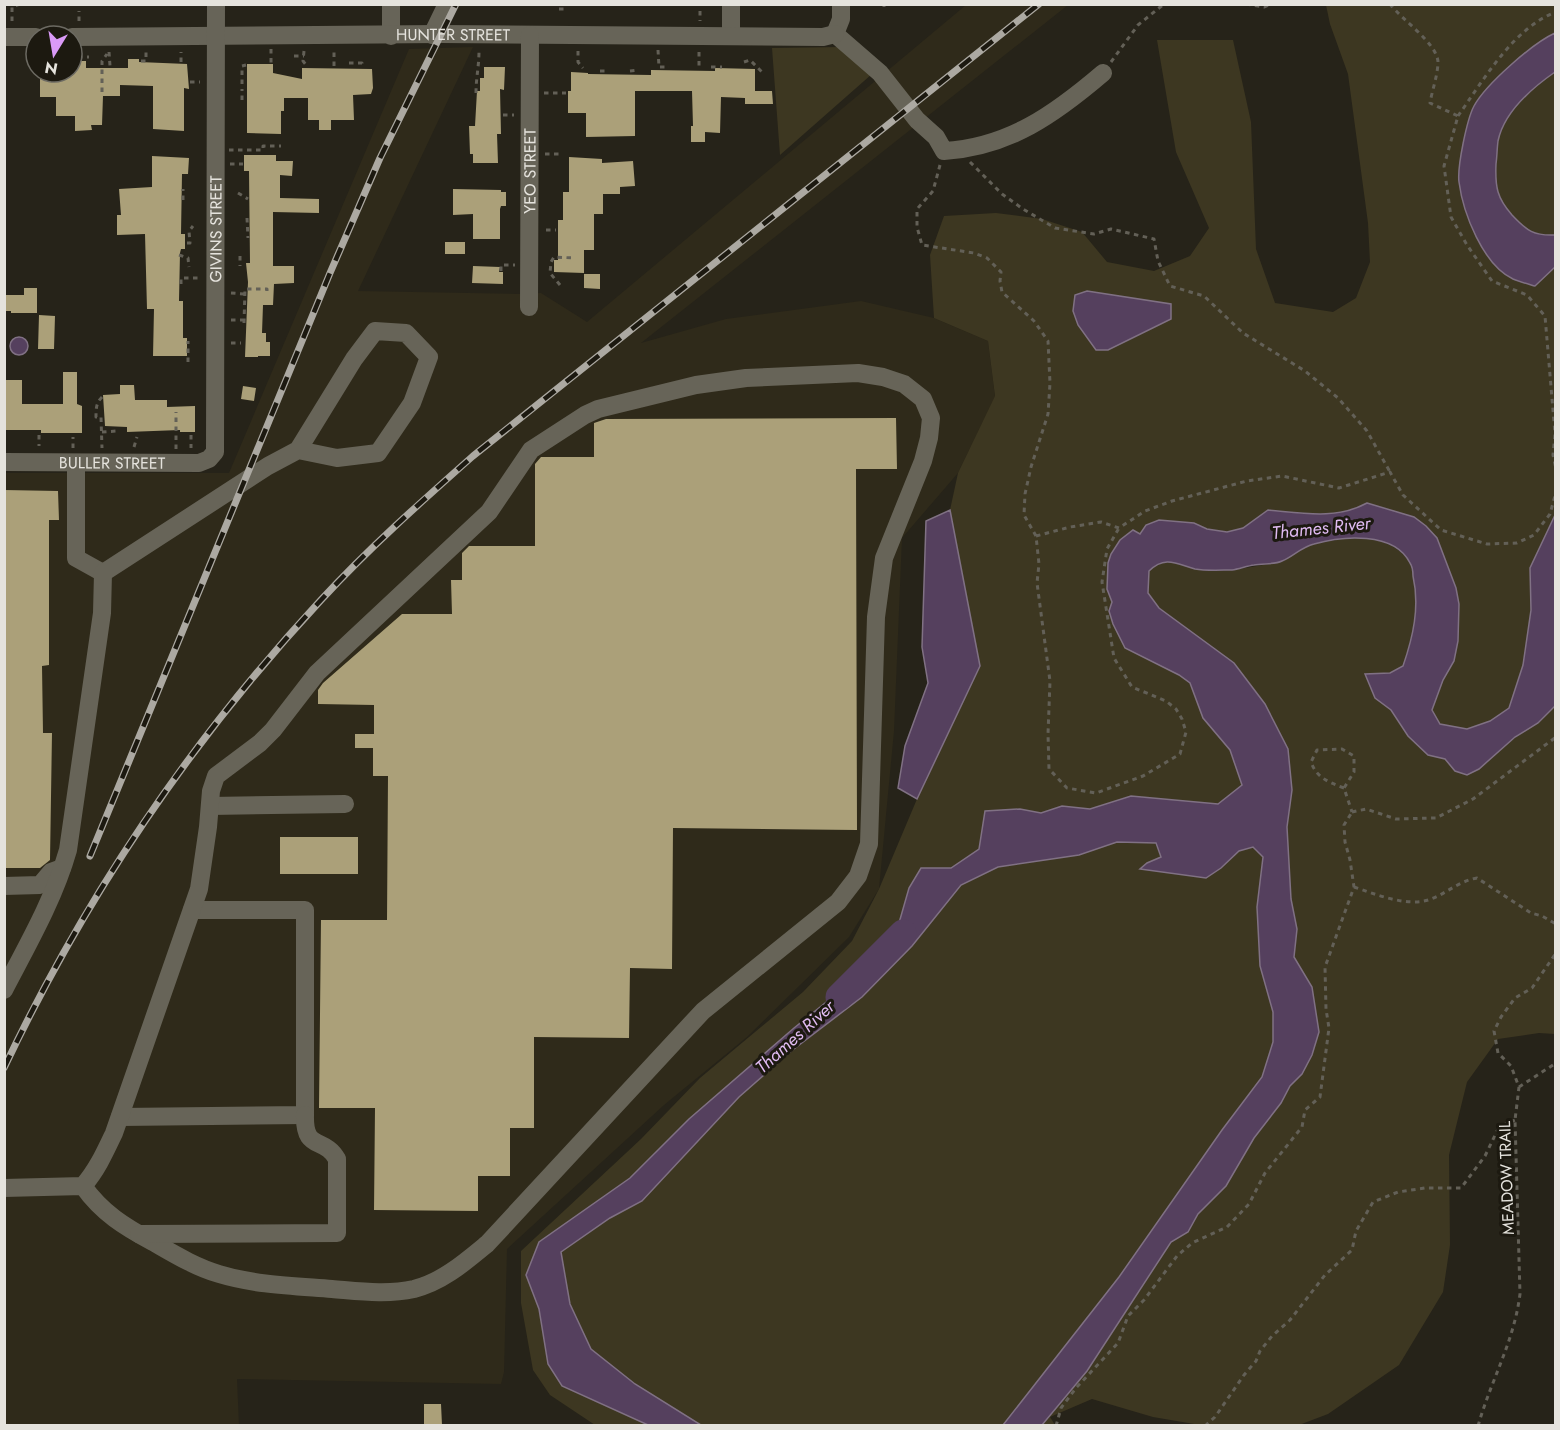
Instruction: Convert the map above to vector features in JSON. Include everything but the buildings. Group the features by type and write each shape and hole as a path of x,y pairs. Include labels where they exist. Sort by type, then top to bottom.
{"street":[{"name":"GIVINS STREET","path":"215,452 216,4"},
{"path":"391,4 391,36"},
{"path":"432,34 447,4"},
{"path":"731,4 731,36"},
{"path":"842,4 842,19 835,34 880,74 917,120 936,137 944,151 967,150 1011,136 1065,105 1103,73"},
{"path":"8,31 24,34"},
{"name":"HUNTER STREET","path":"84,31 216,36 432,34 823,37 835,34"},
{"name":"YEO STREET","path":"529,307 530,35"},
{"path":"103,573 268,466 298,450 354,359 375,331 406,333 429,357 412,403 378,453 337,458 298,450"},
{"path":"4,1188 83,1186 101,1160 120,1117 201,880 213,782 216,776 260,743 273,730 317,673 489,513 531,450 585,415 608,405 722,380 858,373 883,377 904,384 923,399 931,418 929,438 923,461 884,558 878,599 869,844 858,876 838,902 703,1011 487,1244 459,1267 437,1281 413,1289 383,1291 289,1286 242,1280 197,1266 137,1233 103,1211 83,1186"},
{"name":"BULLER STREET","path":"4,462 200,464 215,452"},
{"path":"76,463 76,558 103,573"},
{"path":"4,990 44,914 68,850 102,613 103,573"},
{"path":"210,806 345,804"},
{"path":"4,886 40,885 51,872 63,868"},
{"path":"137,1233 337,1233 337,1159 330,1150 310,1139 306,1134 305,910 192,910"},
{"path":"120,1117 305,1115"}],"path":[{"path":"8,31 12,7 20,4"},
{"path":"559,9 564,9 564,4"},
{"path":"1103,73 1138,25 1164,4"},
{"path":"1246,4 1264,7 1271,4"},
{"path":"1390,4 1435,52 1438,62 1430,103 1458,116"},
{"path":"76,24 79,11"},
{"path":"1556,12 1543,17 1516,40 1496,63 1458,116 1444,166 1451,217 1467,245 1492,281 1527,295 1545,316 1555,434 1553,455 1556,469"},
{"path":"109,46 110,66"},
{"path":"141,61 146,61 146,46"},
{"path":"181,62 182,46"},
{"path":"271,46 272,63"},
{"path":"304,46 303,61 307,66"},
{"path":"334,46 334,66"},
{"path":"476,93 479,46"},
{"path":"578,46 579,62 583,68"},
{"path":"658,47 659,67 669,67"},
{"path":"699,47 699,69"},
{"path":"102,92 102,58 109,53"},
{"path":"744,54 744,64 750,60 764,74"},
{"path":"294,56 304,56"},
{"path":"349,63 362,63 362,68"},
{"path":"242,84 242,66 246,65"},
{"path":"711,67 722,68"},
{"path":"630,70 638,70"},
{"path":"600,71 608,71"},
{"path":"242,89 242,100"},
{"path":"539,93 566,93"},
{"path":"503,115 519,115"},
{"path":"226,150 263,150 263,146 281,146"},
{"path":"967,150 969,161 1002,194 1055,228 1094,234 1111,229 1154,238 1158,261 1170,286 1204,296 1243,333 1305,370 1338,398 1367,431 1403,495 1442,530 1487,544 1517,543 1534,535 1550,514 1556,492"},
{"path":"944,151 933,191 917,209 917,227 922,245 975,253 987,258 1001,272 1002,292 1034,321 1048,341 1050,383 1048,414 1030,467 1024,515 1036,536 1039,564 1037,583 1050,681 1049,769 1067,788 1095,793 1143,776 1180,754 1186,732 1186,726 1176,709 1166,701 1132,687 1114,658 1102,582 1107,549 1119,528 1145,511 1247,481 1282,476 1338,488 1390,472"},
{"path":"539,154 561,154"},
{"path":"227,164 243,164"},
{"path":"183,189 183,200"},
{"path":"238,193 248,199"},
{"path":"247,219 248,238"},
{"path":"187,243 190,243 189,236 192,226"},
{"path":"540,230 556,230"},
{"path":"179,255 188,258 189,267"},
{"path":"240,256 240,266"},
{"path":"560,285 550,273 550,262 554,257 574,258"},
{"path":"501,271 501,265 519,265"},
{"path":"181,284 181,278 207,278"},
{"path":"226,320 244,322 245,289 267,291"},
{"path":"226,293 244,294"},
{"path":"188,341 188,362"},
{"path":"226,343 242,343"},
{"path":"102,397 97,402 96,410 96,417 101,417 102,452"},
{"path":"176,452 177,412"},
{"path":"102,432 117,431"},
{"path":"39,435 39,452"},
{"path":"191,435 191,452"},
{"path":"1036,536 1101,522 1119,528"},
{"path":"1056,1425 1061,1408 1066,1401 1118,1343 1128,1316 1177,1256 1192,1243 1227,1227 1249,1203 1265,1173 1302,1127 1305,1110 1320,1097 1329,1028 1325,967 1354,887 1344,825 1352,812 1366,809 1396,819 1436,818 1473,799 1556,737"},
{"path":"1344,788 1354,772 1354,756 1342,749 1317,750 1311,762 1315,773 1344,788 1352,812"},
{"path":"1354,887 1392,901 1429,900 1465,880 1477,878 1522,908 1556,924"},
{"path":"1556,953 1532,988 1515,998 1494,1031 1498,1053 1511,1066 1519,1087 1556,1063"},
{"name":"MEADOW TRAIL","path":"1478,1425 1511,1338 1518,1305 1520,1254 1515,1120 1519,1087"},
{"path":"1205,1425 1215,1417 1272,1336 1290,1320 1324,1275 1352,1250 1356,1231 1373,1202 1398,1192 1425,1188 1461,1188 1485,1156 1499,1127 1515,1120"}],"shaded area":[{"path":"966,5 1068,5 641,343 726,319 861,301 934,318 988,341 995,397 958,473 902,538 894,731 879,889 849,937 747,1037 664,1105 507,1249 504,1372 501,1384 237,1379 239,1425 5,1426 5,473 229,473 409,49 473,47 358,291 541,293 587,322"},
{"path":"1326,5 1555,5 1555,33 1546,37 1459,180 1555,267 1555,515 1530,568 1531,610 1523,665 1509,708 1490,721 1467,729 1440,724 1432,710 1443,680 1454,661 1458,641 1459,604 1456,588 1446,565 1367,503 1343,512 1331,513 1268,510 1243,528 1227,532 1207,529 1194,523 1159,520 1107,589 1112,602 1113,624 1125,648 1180,675 1190,683 1203,718 1230,750 1242,785 1218,804 1131,796 1090,809 1062,806 1041,813 1020,809 979,849 951,868 909,888 899,923 875,963 794,1028 689,1119 630,1178 539,1242 526,1275 539,1309 548,1364 562,1386 648,1425 595,1425 550,1395 533,1370 521,1303 521,1251 641,1139 700,1078 803,992 852,941 879,889 917,799 980,666 950,510 958,473 995,396 988,341 934,318 930,255 944,216 996,213 1042,219 1082,232 1107,262 1154,271 1190,256 1209,228 1176,152 1157,40 1233,40 1251,122 1256,249 1275,303 1333,312 1356,298 1370,262 1368,223 1348,74 1330,24"},
{"path":"841,47 872,74 780,155 772,48"},
{"path":"1555,72 1555,235 1548,235 1527,229 1507,209 1498,192 1496,164 1498,141 1506,120 1528,93"},
{"path":"1355,537 1392,546 1409,561 1415,586 1416,609 1403,666 1390,673 1365,674 1375,698 1391,710 1408,736 1428,755 1445,759 1455,771 1502,748 1526,729 1538,723 1555,706 1555,1034 1539,1033 1498,1039 1467,1082 1449,1155 1450,1245 1443,1292 1399,1365 1328,1414 1299,1425 1200,1425 1153,1417 1092,1399 1050,1417 1055,1425 1042,1426 1087,1371 1171,1242 1188,1232 1198,1214 1226,1186 1254,1138 1281,1103 1290,1086 1302,1074 1312,987 1294,957 1297,929 1291,899 1287,827 1292,790 1288,749 1265,704 1234,663 1159,608 1148,593 1149,571 1156,565 1166,562 1185,564 1195,569 1233,570 1281,562 1296,551 1312,544"},
{"path":"1117,842 1155,843 1161,857 1147,863 1221,868 1239,851 1253,847 1263,857 1257,907 1260,966 1273,1012 1273,1042 1262,1077 1119,1277 1003,1425 701,1425 635,1384 591,1349 570,1304 561,1252 610,1218 642,1201 739,1097 790,1052 862,997 912,946 961,885 998,867 1079,855"}],"water":[{"path":"1555,33 1555,72 1528,93 1506,120 1498,141 1496,164 1498,192 1512,215 1531,231 1542,235 1555,235 1555,267 1535,286 1513,279 1502,272 1484,250 1470,223 1461,194 1460,166 1468,121 1480,97 1511,65"},
{"path":"1087,291 1171,304 1171,319 1108,350 1096,350 1078,325 1073,311 1075,295"},
{"path":"19,337 25,340 28,346 25,352 19,355 13,352 10,346 13,340"},
{"path":"1367,503 1414,517 1437,538 1456,588 1459,604 1458,641 1454,661 1443,680 1432,710 1440,724 1467,729 1490,721 1509,708 1523,665 1531,610 1530,568 1555,515 1555,706 1538,723 1515,737 1479,769 1467,775 1455,771 1445,759 1428,755 1408,736 1391,710 1375,698 1365,674 1390,673 1403,666 1410,644 1416,610 1411,564 1392,545 1380,541 1352,538 1326,541 1309,545 1279,562 1232,570 1199,570 1166,562 1160,563 1149,571 1148,593 1159,608 1234,663 1265,704 1288,749 1292,790 1287,827 1291,899 1297,929 1294,957 1312,987 1319,1032 1312,1055 1302,1074 1290,1086 1281,1103 1254,1138 1226,1186 1198,1214 1188,1232 1171,1242 1087,1371 1042,1425 1003,1425 1119,1277 1262,1077 1273,1042 1273,1012 1260,966 1257,907 1263,857 1253,847 1239,851 1206,878 1140,869 1161,857 1156,843 1117,842 1079,855 998,867 961,885 912,946 862,997 790,1052 739,1097 642,1201 610,1218 561,1252 570,1304 591,1349 635,1384 701,1425 648,1425 562,1386 548,1364 539,1309 526,1275 539,1242 630,1178 689,1119 794,1028 875,963 899,923 909,888 921,868 951,868 979,849 985,811 1020,809 1041,813 1062,806 1090,809 1131,796 1218,804 1242,785 1230,750 1203,718 1190,683 1179,675 1125,648 1113,624 1109,611 1112,602 1107,589 1108,563 1120,540 1133,530 1140,534 1146,525 1159,520 1194,523 1207,529 1227,532 1243,528 1268,510 1319,514 1343,512"},
{"path":"950,510 980,666 917,799 898,788 905,746 928,683 922,647 926,521"}],"waterway":[{"name":"Thames River","path":"839,997 903,933"}],"railway":[{"path":"90,856 330,273 380,158 456,4"},
{"path":"4,1068 70,942 144,822 185,764 273,653 357,562 473,456 1039,4"}]}
